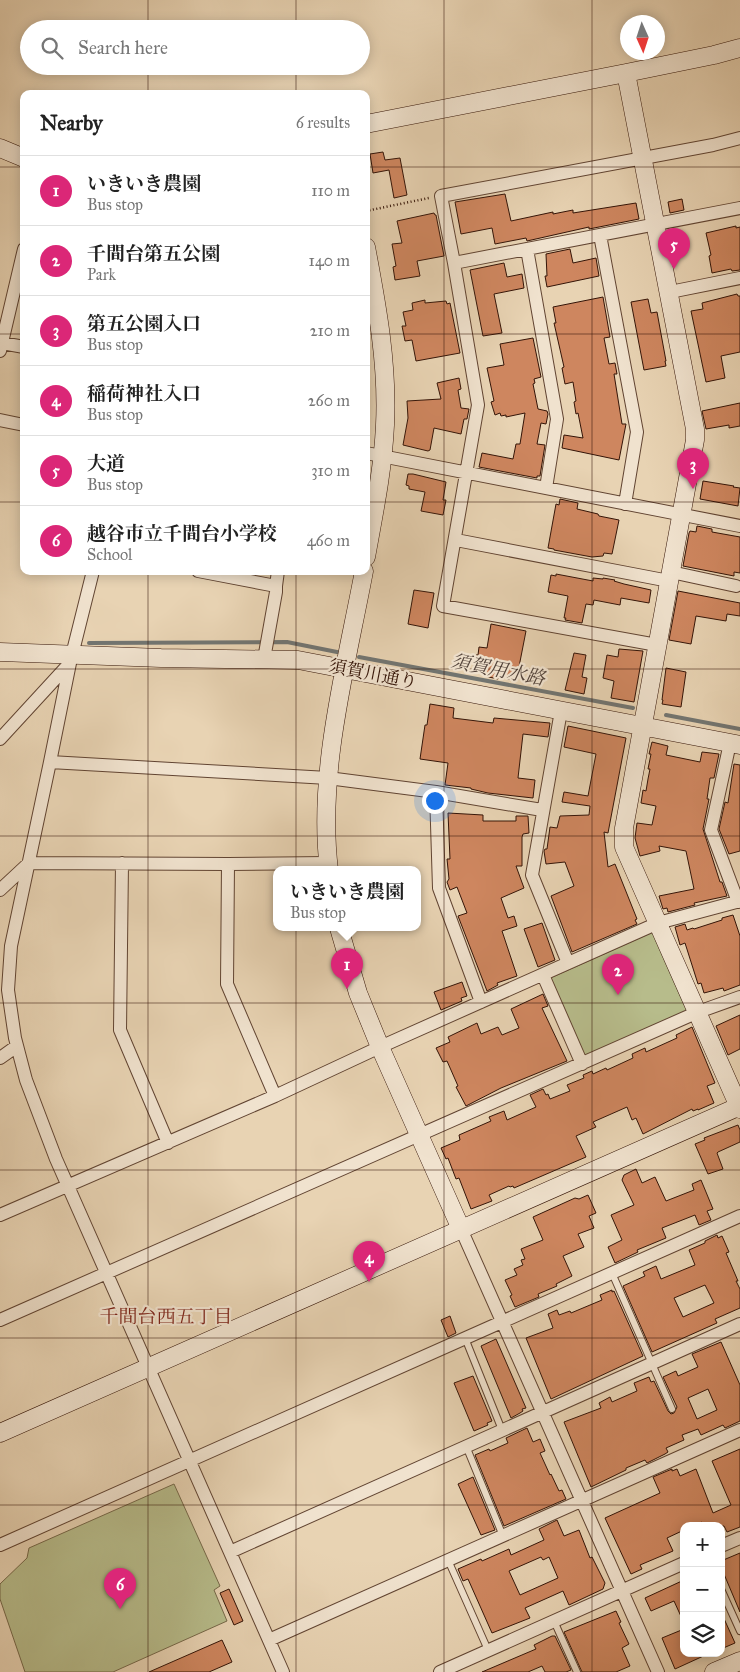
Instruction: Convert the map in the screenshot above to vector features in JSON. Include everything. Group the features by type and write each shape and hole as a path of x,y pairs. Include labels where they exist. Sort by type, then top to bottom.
{"street":[{"path":"370,123 714,55 740,48"},
{"path":"0,1433 149,1369 461,1229 740,1107 624,847 624,828 695,440 695,429 670,292 655,225 626,72"},
{"path":"658,645 443,606 478,405 441,196 740,138"},
{"path":"0,148 20,156"},
{"path":"454,263 740,208"},
{"path":"600,235 637,432 625,504"},
{"path":"527,249 557,419 546,488"},
{"path":"20,266 1,347 20,347"},
{"path":"370,271 381,338 385,415 375,455 370,512"},
{"path":"670,292 740,278"},
{"path":"0,420 20,424"},
{"path":"375,455 740,526"},
{"path":"456,540 736,586"},
{"path":"92,575 71,659 11,946 8,990 17,1046 26,1080 68,1186 283,1672"},
{"path":"219,575 276,586"},
{"path":"264,659 277,575"},
{"path":"329,866 328,778 334,733 363,575"},
{"name":"須賀川通り","path":"0,652 71,659 298,660 735,744"},
{"path":"0,740 71,659"},
{"path":"561,711 532,875 568,963"},
{"path":"0,1215 275,1096 658,923 739,902 711,830 735,744"},
{"path":"50,762 328,778 436,792 542,810"},
{"path":"436,792 439,888 481,1002"},
{"path":"0,890 29,863 295,866"},
{"path":"122,863 120,1030 168,1143"},
{"path":"228,864 227,984 275,1096"},
{"path":"340,931 358,993 380,1047 658,1672"},
{"path":"543,975 582,1064"},
{"path":"0,1320 698,1012 740,996"},
{"path":"0,1058 17,1046"},
{"path":"0,1545 740,1216"},
{"path":"230,1552 740,1324"},
{"path":"269,1640 740,1430"},
{"path":"725,1544 740,1538"},
{"path":"447,1671 488,1650 680,1565"},
{"path":"719,1671 740,1661"}],"lane":[{"path":"612,1273 672,1409"},
{"path":"465,1338 502,1430"},
{"path":"466,1446 504,1536"},
{"path":"448,1560 488,1650"},
{"path":"725,1598 740,1631"},
{"path":"554,1620 577,1672"}],"path":[{"path":"370,210 441,196"}],"green space":[{"path":"653,932 688,1011 583,1057 548,979"},
{"path":"174,1484 220,1586 214,1590 227,1621 113,1672 25,1672 0,1599 0,1584 27,1558 29,1548"}],"building":[{"path":"383,152 385,160 400,158 407,195 394,198 389,170 373,173 370,154"},
{"path":"505,194 511,221 553,212 553,214 573,210 573,213 636,203 639,219 589,229 589,227 527,241 526,238 495,244 492,228 461,234 455,202"},
{"path":"682,199 684,210 670,213 668,202"},
{"path":"434,213 444,256 417,261 420,276 395,280 393,267 396,266 392,244 402,243 397,221"},
{"path":"736,226 736,228 740,227 740,270 732,271 731,269 712,273 709,256 711,255 706,233"},
{"path":"570,249 573,263 596,258 599,276 547,287 545,276 547,276 546,254"},
{"path":"504,263 507,277 522,274 524,288 494,294 502,333 483,336 470,270"},
{"path":"737,294 740,296 740,352 721,356 725,378 706,382 691,311 703,309 702,303"},
{"path":"603,297 610,337 604,338 609,364 615,363 617,374 614,374 622,424 626,424 619,460 562,448 564,435 583,438 578,413 576,414 573,382 565,384 562,368 564,367 554,323 556,323 553,307"},
{"path":"648,299 651,313 657,312 666,366 644,370 631,302"},
{"path":"425,300 425,303 446,301 447,304 450,303 460,353 416,361 412,340 405,341 402,326 406,326 403,312 413,310 412,303"},
{"path":"533,338 541,377 534,379 535,383 533,384 538,409 547,411 548,414 546,424 541,423 537,444 545,445 540,476 537,476 537,478 479,467 482,453 513,459 516,444 520,444 525,413 506,417 506,415 501,416 500,413 495,415 491,402 494,401 487,368 504,365 500,344"},
{"path":"459,378 461,389 458,390 461,408 469,409 467,419 464,419 461,434 434,428 430,450 403,445 408,418 407,401 441,399 437,383"},
{"path":"740,403 740,426 729,428 729,425 706,429 702,411"},
{"path":"408,474 446,482 443,500 446,500 443,515 421,511 425,492 409,489 409,486 406,485"},
{"path":"703,481 740,488 738,506 700,499"},
{"path":"560,499 578,503 577,509 619,520 612,554 604,553 603,556 592,557 548,548 556,504 559,505"},
{"path":"697,526 712,529 712,532 740,537 740,573 734,572 734,576 683,566 689,533 690,531 696,532"},
{"path":"556,574 593,581 593,578 615,580 651,590 649,603 621,598 620,605 594,600 593,605 586,604 582,623 565,620 568,596 548,592 551,575 556,576"},
{"path":"414,590 434,593 428,628 408,624"},
{"path":"678,591 740,603 740,616 727,614 726,621 696,616 691,644 669,640"},
{"path":"491,624 526,631 517,677 514,680 484,676 486,669 474,666 479,647 487,648"},
{"path":"619,649 643,651 634,702 611,698 614,681 603,678 607,655 618,657"},
{"path":"574,653 586,655 582,677 587,678 584,694 565,690"},
{"path":"666,668 686,672 681,707 662,704"},
{"path":"430,704 454,708 453,718 493,723 494,718 550,723 548,737 523,734 518,778 535,780 533,798 488,793 471,788 445,785 448,763 420,759"},
{"path":"568,726 626,738 608,833 604,832 608,867 615,864 637,919 635,920 637,924 572,952 551,896 574,886 565,862 546,864 544,851 547,849 550,827 557,828 560,816 589,815 590,806 562,802 564,792 588,796 596,754 564,747"},
{"path":"652,742 668,746 666,755 700,762 702,752 719,754 714,778 710,778 707,799 709,799 703,829 720,882 722,882 727,896 694,903 695,905 668,912 667,908 663,909 659,896 694,889 686,851 659,846 660,851 640,856 635,838 637,823 652,825 656,806 641,803 643,790 646,791 650,769 648,769 651,754 649,754"},
{"path":"734,764 740,765 740,851 729,854 719,829 725,802 728,803"},
{"path":"448,813 483,815 483,821 516,821 516,816 528,816 529,833 523,834 522,837 522,866 516,866 524,888 501,898 508,918 514,916 517,926 502,931 517,976 497,983 498,985 487,991 458,916 467,913 457,887 450,890 447,882 449,879 447,859 450,859"},
{"path":"733,915 740,936 740,985 724,991 723,988 704,993 701,983 698,984 685,943 680,945 675,927 685,924 687,930 694,929"},
{"path":"542,923 555,960 538,967 524,929"},
{"path":"462,982 467,996 461,998 462,1001 441,1010 434,992"},
{"path":"543,994 548,1006 542,1008 567,1061 501,1088 466,1106 456,1087 458,1086 447,1061 443,1062 436,1048 450,1042 448,1037 477,1023 481,1034 498,1027 502,1035 519,1028 511,1009"},
{"path":"740,1015 740,1049 728,1055 716,1026"},
{"path":"692,1027 715,1083 707,1086 714,1103 698,1110 693,1111 692,1109 643,1134 636,1118 632,1120 627,1107 593,1122 596,1127 576,1136 586,1157 514,1188 509,1186 489,1195 492,1201 471,1209 459,1178 456,1179 448,1158 446,1159 441,1148 460,1140 459,1135 491,1121 489,1117 504,1111 507,1120 536,1107 530,1095 543,1089 550,1099 570,1091 567,1085 584,1078 583,1075 592,1071 593,1074 606,1068 607,1070 633,1058 632,1054 645,1048 646,1052 677,1038 676,1035"},
{"path":"738,1125 740,1142 717,1153 723,1169 708,1174 695,1144 705,1140 704,1138"},
{"path":"636,1169 642,1183 655,1177 666,1201 694,1190 692,1184 701,1180 713,1209 707,1211 711,1220 699,1225 695,1215 662,1228 666,1238 637,1250 638,1252 615,1263 608,1247 622,1240 611,1215 634,1205 622,1180 624,1175"},
{"path":"588,1195 596,1213 589,1216 594,1228 578,1234 584,1247 563,1256 572,1276 556,1284 557,1286 538,1294 539,1297 515,1307 505,1280 517,1275 514,1269 523,1265 521,1260 525,1259 521,1249 543,1240 533,1217 575,1198 579,1199"},
{"path":"717,1235 718,1238 722,1236 729,1252 726,1253 740,1289 740,1308 715,1319 717,1323 652,1352 623,1286 645,1276 643,1272 656,1266 661,1279 695,1265 689,1250 705,1243 705,1241","holes":["705,1285 714,1303 683,1317 674,1298"]},
{"path":"612,1290 643,1356 551,1399 526,1338 553,1328 548,1314 557,1310 559,1315 570,1311 571,1313 602,1300 600,1295"},
{"path":"450,1316 456,1333 448,1337 441,1320"},
{"path":"496,1339 526,1408 511,1418 481,1346"},
{"path":"721,1342 740,1385 740,1421 725,1428 723,1425 701,1435 698,1429 682,1435 684,1440 666,1448 668,1452 665,1454 647,1463 645,1460 626,1468 626,1470 591,1487 564,1422 601,1408 599,1403 610,1397 612,1402 637,1391 634,1383 649,1377 651,1382 654,1381 668,1411 671,1414 674,1413 677,1407 663,1377 676,1371 678,1376 698,1367 692,1354","holes":["708,1389 717,1410 697,1419 688,1398"]},
{"path":"473,1376 492,1421 487,1423 488,1425 474,1431 454,1383"},
{"path":"527,1428 533,1442 540,1439 545,1451 540,1453 559,1491 562,1490 566,1499 504,1526 475,1455 508,1443 506,1438"},
{"path":"740,1449 740,1527 727,1532 725,1522 680,1522 680,1532 667,1538 673,1551 640,1565 642,1569 631,1574 605,1518 660,1493 653,1477 672,1469 672,1471 677,1469 680,1476 696,1469 713,1513 731,1505 712,1461"},
{"path":"473,1477 495,1530 481,1535 458,1484"},
{"path":"557,1520 564,1536 579,1530 590,1558 592,1557 605,1583 603,1589 569,1605 563,1591 525,1608 530,1618 492,1633 468,1579 463,1581 458,1569 509,1549 511,1555 544,1540 539,1529","holes":["541,1557 543,1560 549,1557 558,1578 520,1595 509,1571"]},
{"path":"740,1553 740,1612 725,1576 725,1559"},
{"path":"680,1582 680,1614 674,1601 651,1611 645,1598"},
{"path":"229,1589 243,1621 234,1625 220,1593"},
{"path":"616,1611 621,1622 619,1623 629,1644 622,1648 630,1666 616,1672 582,1672 564,1632"},
{"path":"725,1621 735,1643 725,1647"},
{"path":"680,1631 680,1657 701,1657 675,1669 662,1638"},
{"path":"555,1636 571,1670 566,1672 545,1672 542,1666 528,1672 482,1672 536,1649 534,1645"},
{"path":"222,1640 232,1662 209,1672 149,1672"}],"waterway":[{"name":"須賀用水路","path":"89,643 287,642 337,652"},
{"name":"須賀用水路","path":"359,657 633,708"},
{"name":"須賀用水路","path":"666,715 740,729"}],"place":[{"name":"大道","path":"674,269"},
{"name":"第五公園入口","path":"693,489"},
{"name":"いきいき農園","path":"347,989"},
{"name":"千間台第五公園","path":"618,995"},
{"name":"稲荷神社入口","path":"369,1282"},
{"name":"越谷市立千間台小学校","path":"120,1609"}],"district":[{"name":"千間台西五丁目","path":"166,1316"}]}
